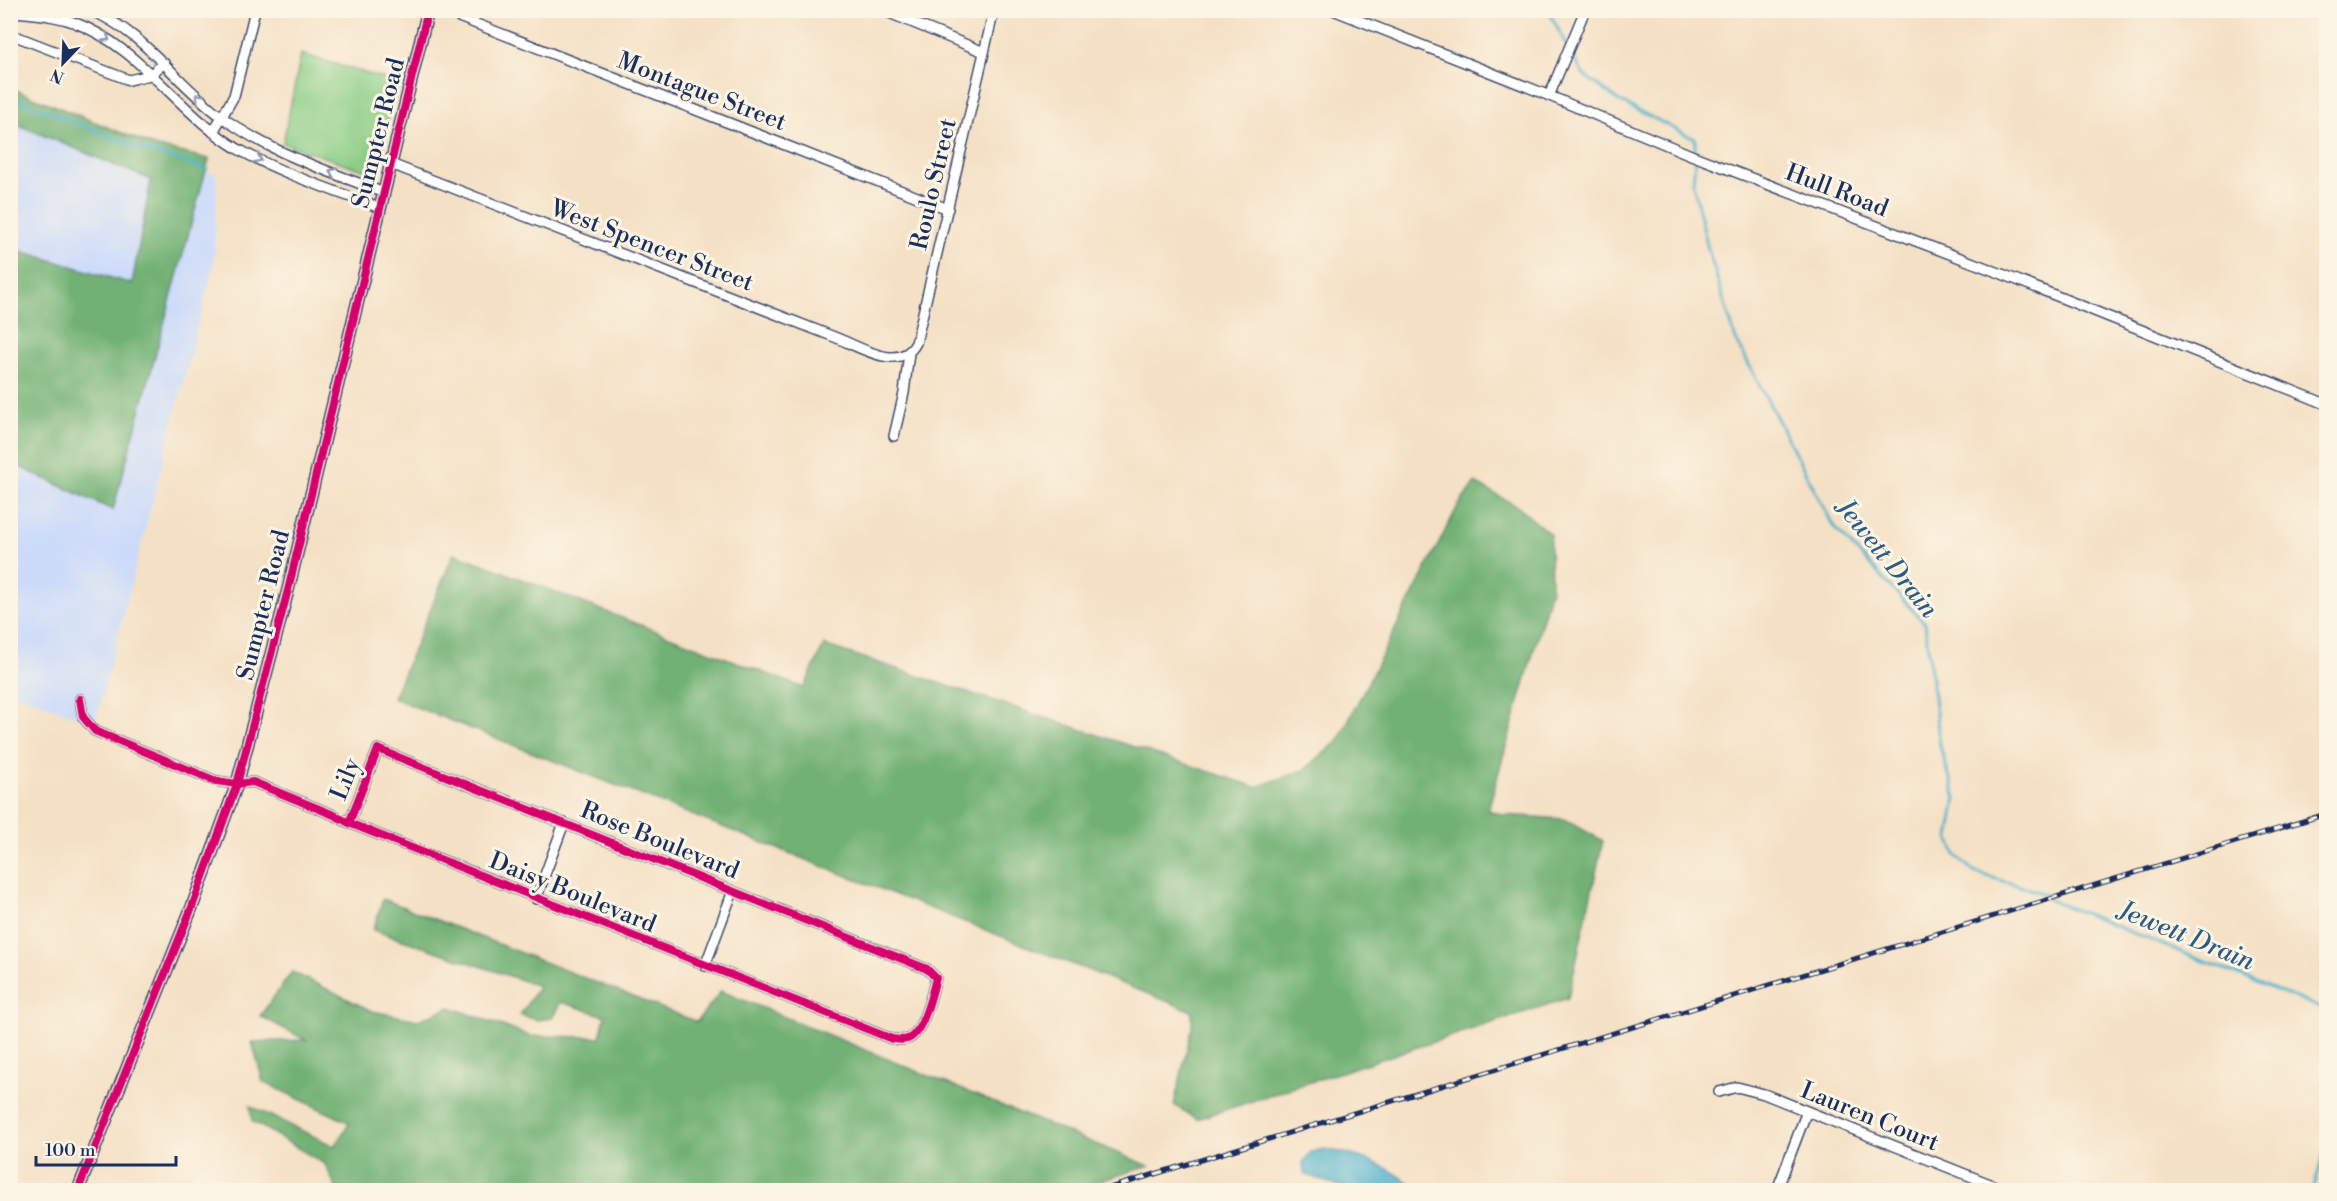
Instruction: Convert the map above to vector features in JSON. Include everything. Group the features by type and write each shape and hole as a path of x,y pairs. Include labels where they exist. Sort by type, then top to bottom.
{"street":[{"path":"72,22 76,10"},
{"path":"90,10 125,29 223,118 282,153 384,193"},
{"path":"213,132 234,96 255,10"},
{"name":"Sumpter Road","path":"78,1191 194,902 237,784 280,621 428,10"},
{"name":"Montague Street","path":"441,10 948,209"},
{"path":"882,10 984,52"},
{"name":"Roulo Street","path":"894,436 904,393 909,353 916,343 994,10"},
{"name":"Hull Road","path":"1333,10 1691,155 1997,272 2326,404"},
{"path":"1549,96 1585,10"},
{"path":"10,12 39,14 72,22 99,33 130,54 213,132 238,149 270,165 380,208"},
{"path":"10,34 129,80 150,75 164,63"},
{"name":"West Spencer Street","path":"391,164 846,342 888,357 899,357 909,353"},
{"name":"Daisy Boulevard","path":"80,699 83,717 95,731 216,781 237,784 253,783 536,899 896,1039"},
{"name":"Rose Boulevard","path":"378,749 927,969 936,978 921,1024 913,1036 906,1040 896,1039"},
{"name":"Lily","path":"349,823 378,749"},
{"path":"536,899 564,823"},
{"path":"705,966 733,891"},
{"name":"Lauren Court","path":"1719,1092 1737,1087 1764,1094 2005,1191"},
{"path":"1777,1191 1807,1112"},
{"path":"1511,1191 1518,1191"}],"shaded area":[{"path":"10,95 217,175 214,262 95,724 11,691"},
{"path":"1188,1183 1211,1190 1162,1190"}],"green space":[{"path":"301,54 399,83 372,173 283,143"},
{"path":"11,88 154,146 209,159 113,510 11,463 11,248 132,284 151,180 11,122"},
{"path":"1475,483 1517,506 1550,534 1551,590 1488,810 1504,815 1564,819 1603,841 1568,998 1197,1119 1174,1105 1192,1028 1192,1011 393,698 454,553 804,688 824,645 1256,787 1304,770 1338,741 1458,506"},
{"path":"383,899 697,1022 721,991 1149,1166 1070,1190 337,1190 325,1164 252,1121 250,1106 334,1146 350,1123 263,1082 252,1042 306,1040 260,1016 292,972 372,1011 418,1020 450,1007 530,1036 600,1037 605,1016 561,1002 552,1018 537,1020 520,1015 539,986 373,930"}],"water":[{"path":"1324,1149 1374,1162 1397,1174 1417,1190 1350,1190 1304,1174 1303,1162 1311,1152"}],"waterway":[{"name":"Jewett Drain","path":"1548,10 1567,46"},
{"name":"Jewett Drain","path":"1570,51 1583,74 1619,101 1695,139 1695,153"},
{"path":"10,96 139,148 207,169"},
{"name":"Jewett Drain","path":"1695,160 1693,183 1708,249 1736,340 1834,527 1925,623 1940,746 1956,798 1949,838 1956,855 1974,872 2046,894 2048,899 2326,1010"},
{"path":"2313,1190 2326,1147"}],"railway":[{"path":"1103,1190 2326,814"}],"cycle path":[{"path":"78,1190 192,907 237,784 288,590 428,10"},
{"path":"80,699 83,717 95,731 216,781 237,784 253,782 349,823 892,1039 904,1040 913,1036 922,1022 929,1003 936,978 927,969 378,749 349,823"}]}
